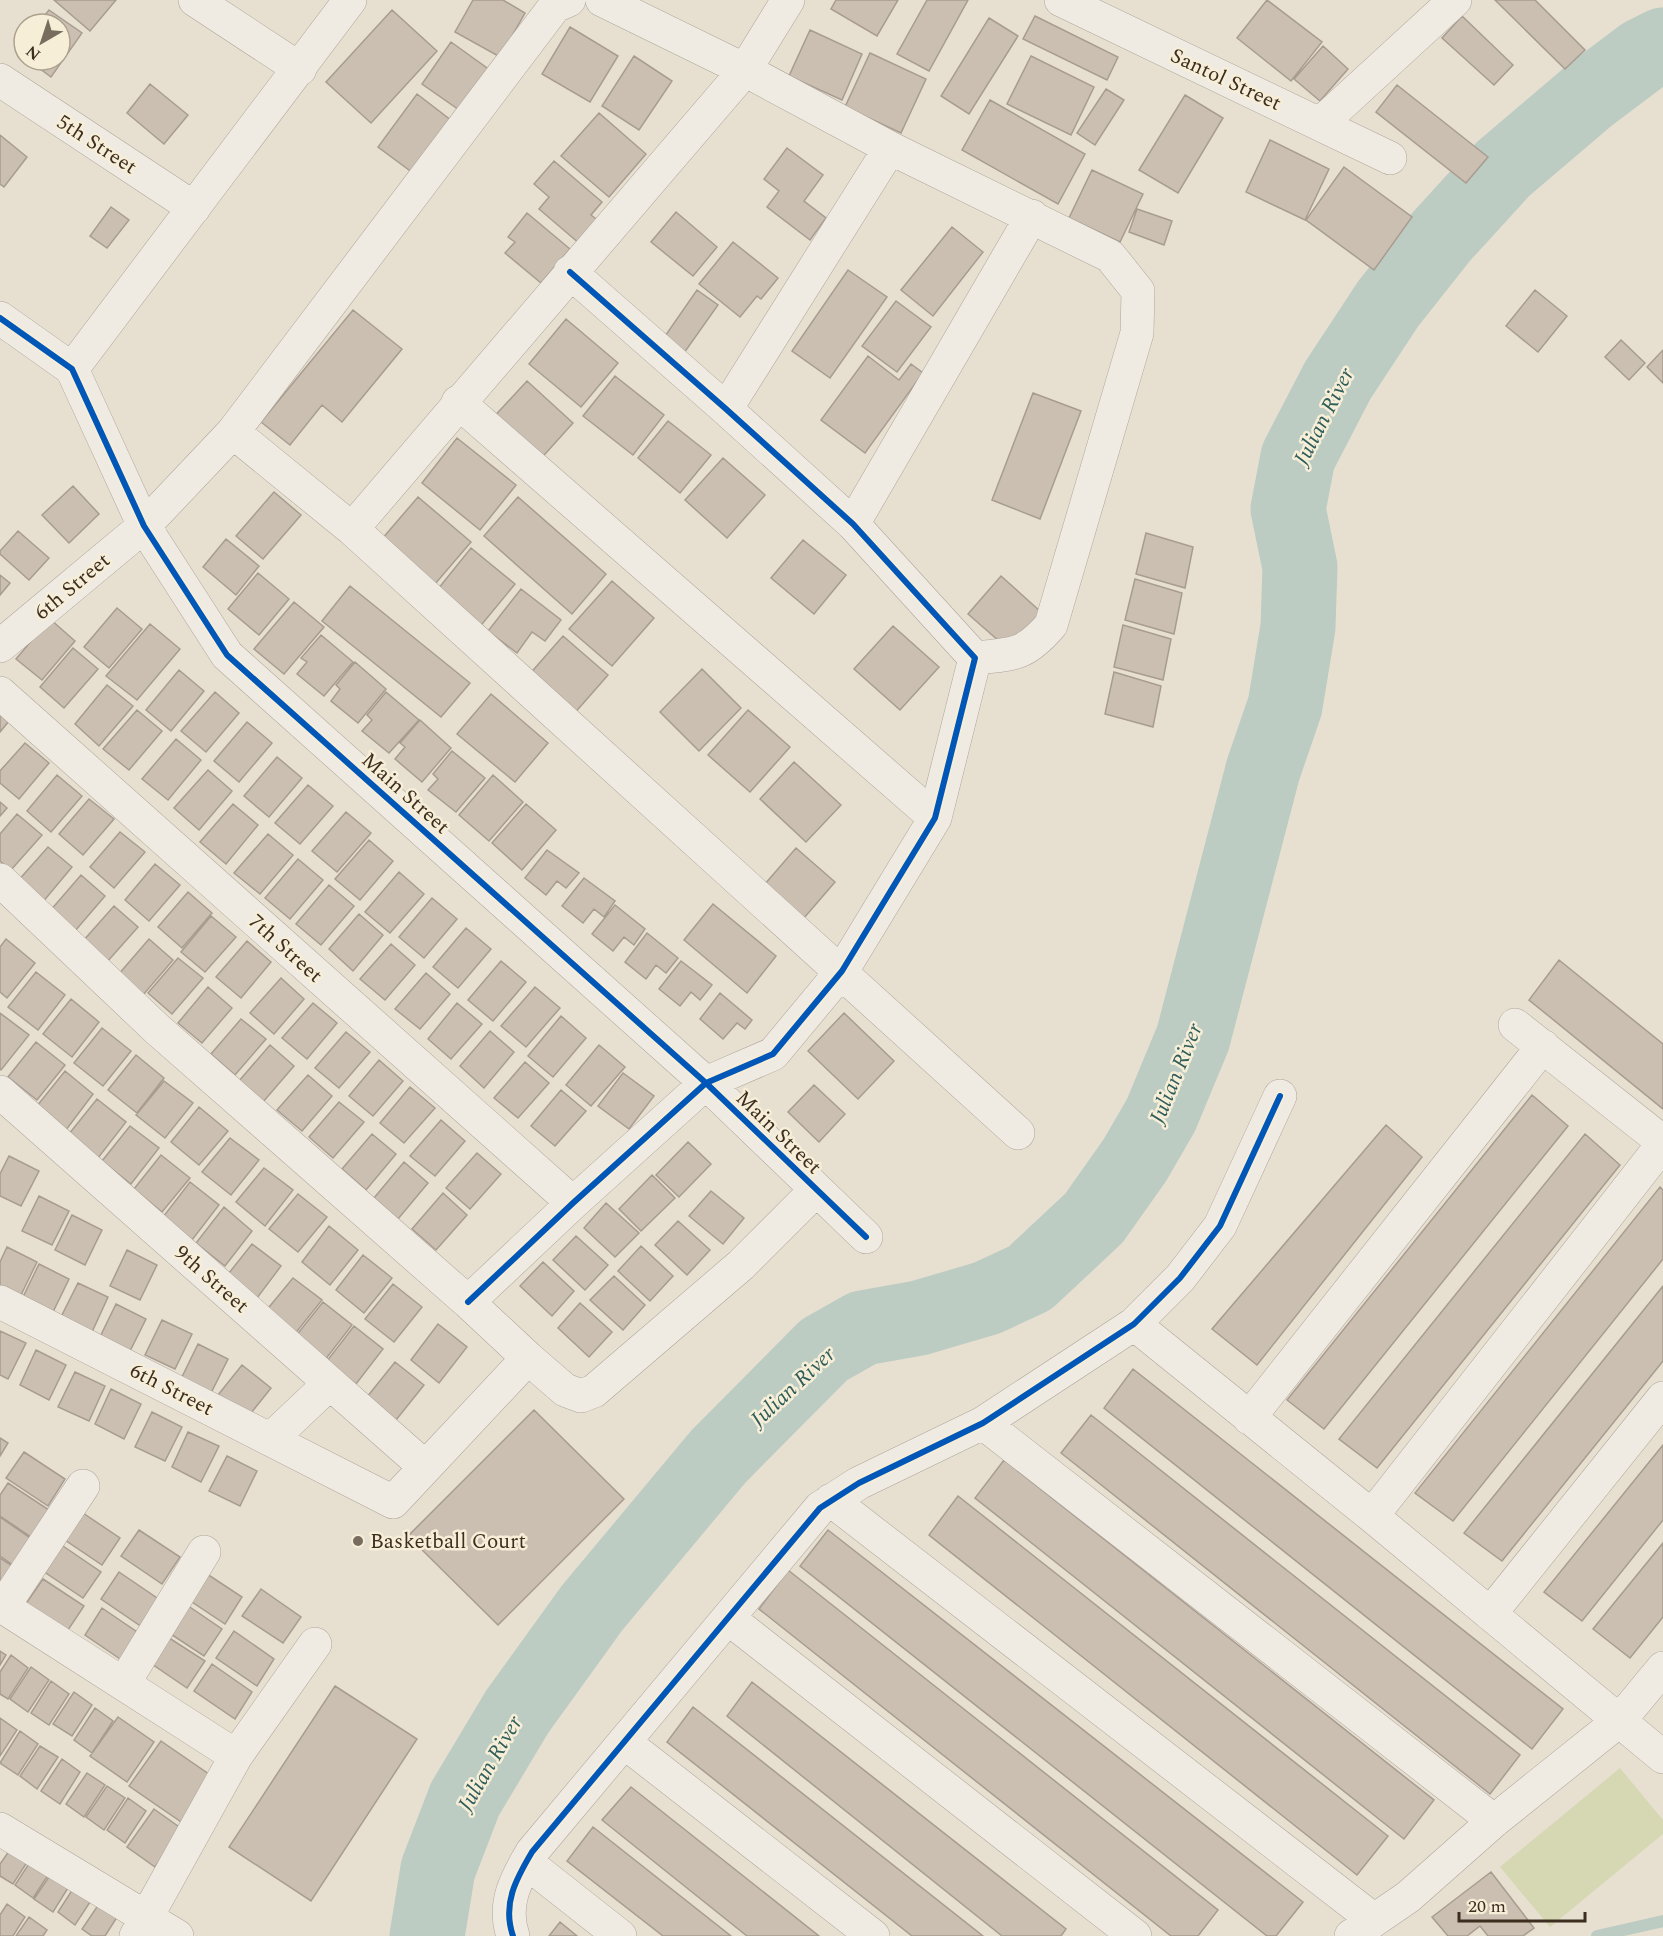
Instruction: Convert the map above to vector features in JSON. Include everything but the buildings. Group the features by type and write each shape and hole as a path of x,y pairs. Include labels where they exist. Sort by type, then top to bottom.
{"street":[{"path":"195,0 300,69"},
{"path":"0,318 72,369 350,0"},
{"name":"6th Street","path":"0,646 144,526 233,432 555,6 569,0"},
{"path":"602,0 745,70 890,147 1110,256 1138,291 1137,333 1051,625 1033,645 1013,654 975,658"},
{"path":"352,529 458,402 745,70 788,0"},
{"name":"Santol Street","path":"1061,0 1111,10 1320,124 1390,158"},
{"path":"1320,124 1455,0"},
{"name":"5th Street","path":"0,80 194,208"},
{"path":"726,409 890,147"},
{"path":"853,524 1032,216"},
{"path":"570,272 853,524 975,658"},
{"name":"Main Street","path":"72,369 144,526 227,655 706,1083 866,1237"},
{"path":"458,402 935,818"},
{"path":"233,432 352,529 1018,1133"},
{"path":"468,1302 706,1083 773,1054 842,971 935,818 975,658"},
{"name":"7th Street","path":"0,693 573,1203"},
{"path":"0,880 157,1029 468,1302 528,1358 566,1390 581,1396 594,1391 741,1264 816,1190"},
{"path":"1372,1516 1663,1143 1515,1025"},
{"path":"1249,1418 1543,1046"},
{"path":"513,1936 508,1923 512,1886 526,1862 820,1508 859,1483 983,1423 1134,1324 1180,1278 1220,1226 1280,1096"},
{"name":"9th Street","path":"3,1102 424,1466"},
{"name":"6th Street","path":"0,1302 393,1502 424,1466"},
{"path":"1134,1324 1372,1516 1663,1757"},
{"path":"424,1466 528,1358"},
{"path":"271,1439 330,1383"},
{"path":"1490,1614 1663,1398"},
{"path":"983,1423 1494,1821"},
{"path":"83,1486 2,1606 236,1756"},
{"path":"831,1500 1363,1928 1408,1897 1494,1821 1620,1720 1663,1668"},
{"path":"124,1683 204,1552"},
{"path":"728,1618 1135,1936"},
{"path":"141,1928 236,1756 315,1644"},
{"path":"624,1742 873,1936"},
{"path":"0,1828 141,1928 177,1936"},
{"path":"526,1862 620,1936"}],"green space":[{"path":"1620,1768 1663,1820 1663,1834 1550,1927 1500,1867"}],"waterway":[{"name":"Julian River","path":"427,1936 438,1869 465,1799 517,1712 592,1608 718,1457 824,1350 863,1328 919,1318 987,1298 1030,1278 1094,1218 1135,1160 1161,1115 1193,1038 1263,770 1285,706 1298,627 1300,567 1288,509 1298,457 1338,380 1388,304 1441,237 1503,169 1590,95 1643,55 1663,45"},
{"path":"1597,1936 1663,1921"}],"cycle path":[{"path":"468,1302 706,1083 773,1054 842,971 935,818 975,658 853,524 570,272"},
{"path":"0,318 72,369 144,526 227,655 706,1083 866,1237"},
{"path":"513,1936 509,1913 512,1892 532,1852 820,1508 859,1483 983,1423 1134,1324 1180,1278 1220,1226 1280,1096"}],"place":[{"name":"Basketball Court","path":"358,1541"}]}
